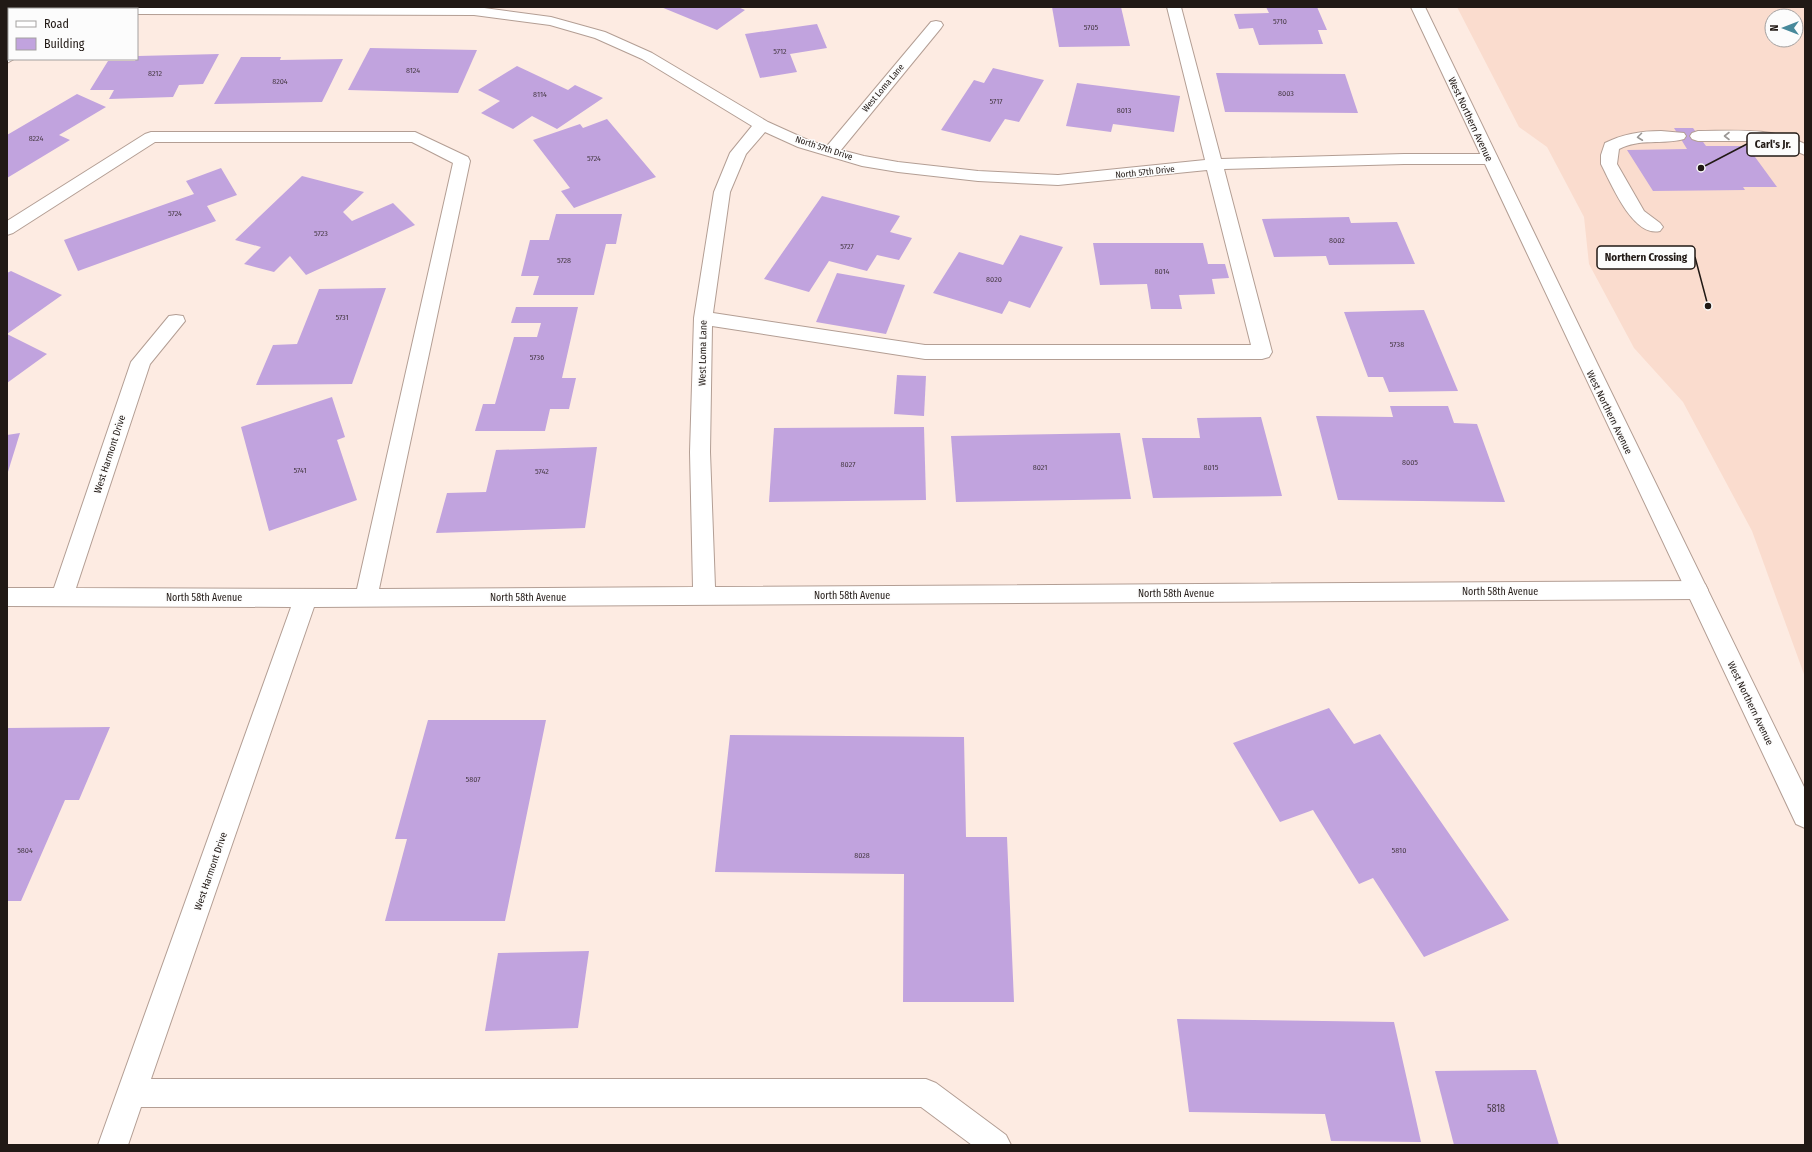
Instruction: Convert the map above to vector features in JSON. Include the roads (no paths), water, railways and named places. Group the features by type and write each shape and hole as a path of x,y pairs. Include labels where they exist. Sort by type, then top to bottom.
{"street":[{"path":"703,318 925,352 1262,352 1174,7"},
{"name":"West Northern Avenue","path":"1418,7 1805,816"},
{"name":"North 57th Drive","path":"138,10 474,11 552,21 600,35 647,56 762,125 804,144 862,161 898,167 978,176 1058,180 1215,164 1404,158 1490,159"},
{"name":"West Loma Lane","path":"830,151 936,25"},
{"name":"West Loma Lane","path":"704,596 700,452 703,318 722,192 738,153 762,125"},
{"path":"1654,227 1637,214 1609,164 1611,146 1623,139 1645,136 1678,136"},
{"path":"1698,136 1760,136 1787,141 1805,150"},
{"path":"7,229 151,138 415,137 462,161 366,598"},
{"name":"West Harmont Drive","path":"62,597 141,362 176,321"},
{"name":"North 58th Avenue","path":"7,598 366,598 1697,590"},
{"name":"West Harmont Drive","path":"113,1145 306,597"},
{"path":"132,1094 926,1094 996,1145"}],"place":[{"name":"Carl's Jr.","path":"1701,168"},
{"name":"Northern Crossing","path":"1708,306"}]}
